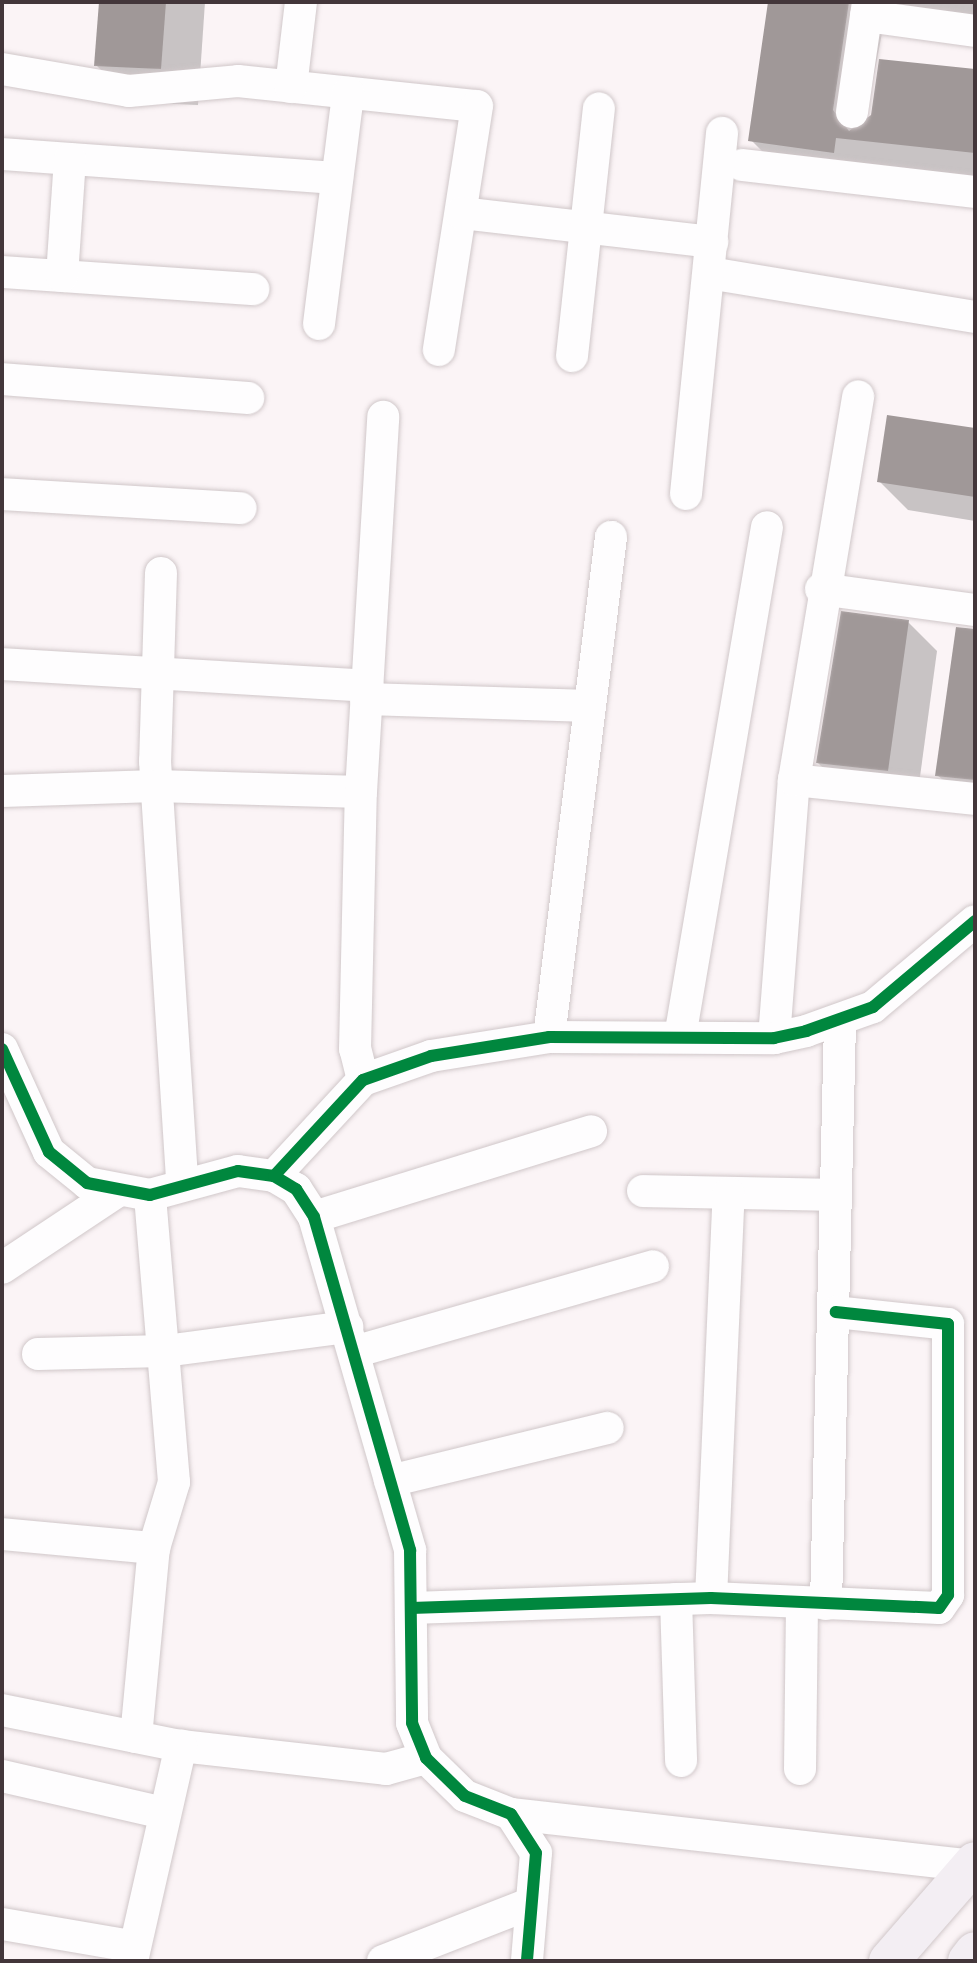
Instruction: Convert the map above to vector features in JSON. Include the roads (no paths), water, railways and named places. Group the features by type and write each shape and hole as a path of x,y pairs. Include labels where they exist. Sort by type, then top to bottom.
{"main road":[{"path":"889,1961 974,1865"},
{"path":"968,1961 975,1952"}],"street":[{"path":"291,87 301,2"},
{"path":"852,112 867,9 975,31"},
{"path":"2,69 129,91 238,81 477,106 439,350"},
{"path":"319,324 348,93"},
{"path":"572,356 599,108"},
{"path":"686,494 722,133"},
{"path":"2,154 337,178"},
{"path":"62,276 70,159"},
{"path":"742,165 975,192"},
{"path":"461,213 586,228 974,317"},
{"path":"2,272 253,289"},
{"path":"2,379 248,398"},
{"path":"774,1038 794,780 821,589 858,396"},
{"path":"363,1080 355,1049 361,792 383,417"},
{"path":"2,494 241,508"},
{"path":"680,1037 767,527"},
{"path":"549,1037 611,537"},
{"path":"161,573 156,786 182,1184"},
{"path":"821,589 975,610"},
{"path":"2,664 157,672 367,692 590,706"},
{"path":"794,780 975,799"},
{"path":"2,791 156,786 361,792"},
{"path":"274,1176 363,1080 431,1056 549,1037 774,1038 840,1022 873,1007 973,927"},
{"path":"800,1769 836,1312 835,1195 840,1022"},
{"path":"2,1049 15,1108 67,1171 115,1193 150,1195 238,1171 274,1176 296,1189 314,1217 410,1550 412,1723 426,1758 465,1796 511,1814 974,1865"},
{"path":"314,1217 591,1131"},
{"path":"643,1191 835,1195"},
{"path":"2,1268 115,1193"},
{"path":"711,1598 729,1193"},
{"path":"136,1737 154,1548 174,1482 150,1195"},
{"path":"38,1354 165,1351 350,1339 653,1266"},
{"path":"411,1608 711,1598 939,1608 948,1595 948,1324 836,1312"},
{"path":"390,1481 608,1428"},
{"path":"2,1535 154,1548"},
{"path":"676,1599 681,1761"},
{"path":"2,1710 181,1746 386,1769 426,1758"},
{"path":"2,1924 132,1954 181,1746"},
{"path":"2,1776 163,1813"},
{"path":"511,1814 536,1853 529,1904 527,1961"},
{"path":"383,1961 529,1904"}]}
